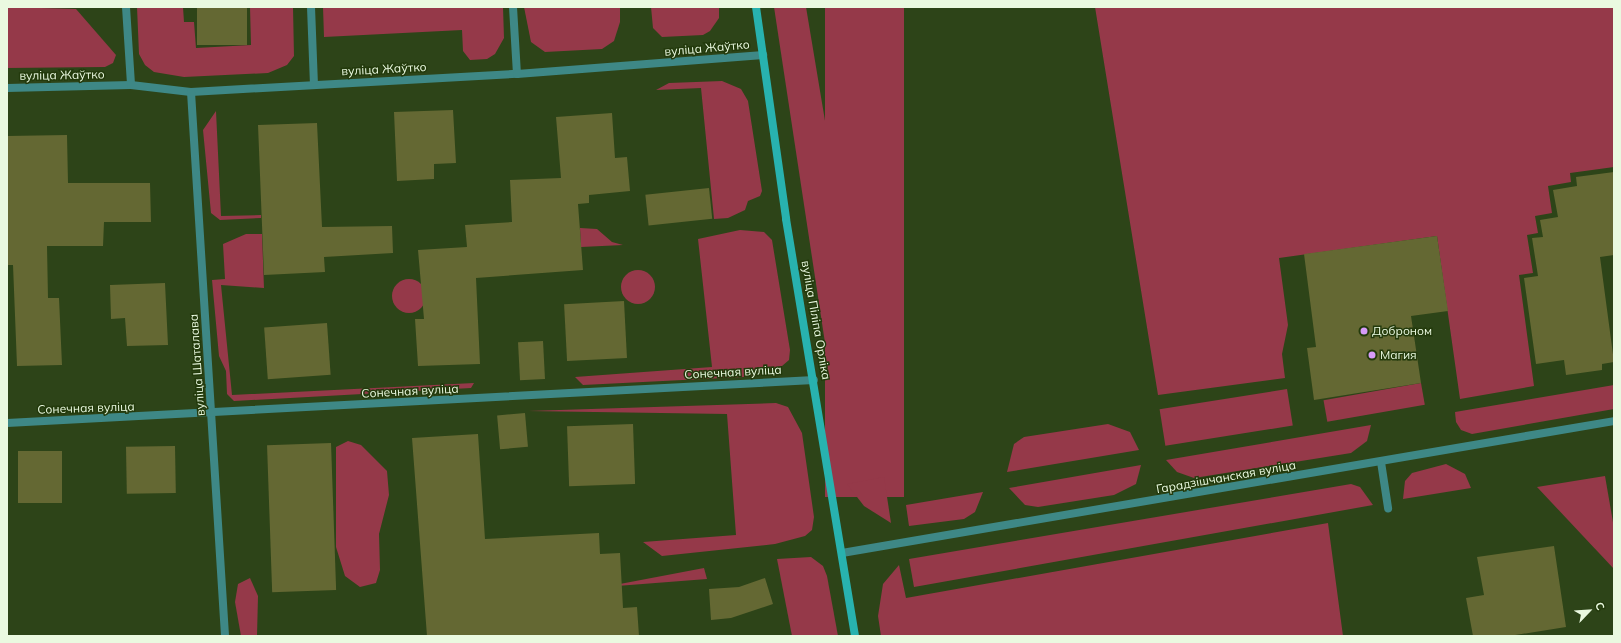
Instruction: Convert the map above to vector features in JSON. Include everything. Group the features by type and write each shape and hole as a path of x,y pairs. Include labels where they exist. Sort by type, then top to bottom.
{"street":[{"path":"126,7 131,86"},
{"path":"311,7 314,85"},
{"path":"513,7 517,74"},
{"name":"вуліца Піліпа Орліка","path":"756,7 814,380 856,636"},
{"name":"вуліца Жаўтко","path":"7,88 131,86 191,92 517,74 763,55"},
{"name":"вуліца Шаталава","path":"191,92 225,636"},
{"name":"Сонечная вуліца","path":"7,423 212,414 814,380"},
{"name":"Гарадзішчанская вуліца","path":"842,553 1381,462 1614,420"},
{"path":"1381,462 1388,508"}],"shaded area":[{"path":"7,7 76,9 116,55 113,63 105,67 7,68"},
{"path":"137,7 183,7 184,22 194,22 196,48 251,45 250,7 293,7 294,56 287,65 268,73 184,77 154,72 145,65 139,54"},
{"path":"323,7 503,7 504,38 495,54 487,59 470,60 463,51 462,30 324,37"},
{"path":"524,7 620,7 620,22 614,41 602,49 545,52 531,42"},
{"path":"651,7 719,7 719,18 710,31 703,35 662,37 653,28"},
{"path":"774,7 806,7 882,462 844,468"},
{"path":"825,7 904,7 904,497 825,497"},
{"path":"1095,7 1614,7 1614,167 1570,173 1571,182 1548,186 1552,213 1535,216 1538,233 1527,235 1533,273 1519,275 1534,386 1460,399 1437,236 1279,258 1288,325 1282,354 1285,378 1158,395"},
{"path":"722,81 741,89 748,101 762,191 760,196 748,201 745,210 728,218 714,219 701,88 656,90 669,83"},
{"path":"216,111 221,216 261,215 261,218 220,220 211,213 203,130"},
{"path":"580,228 597,229 612,242 623,245 581,247"},
{"path":"740,230 764,232 772,240 790,350 789,360 782,366 764,374 743,377 583,385 575,377 712,367 698,239"},
{"path":"246,234 262,234 264,288 221,285 232,395 474,383 471,388 234,401 227,394 226,371 219,356 212,280 225,279 223,244"},
{"path":"641,270 648,272 653,277 655,287 653,297 648,302 635,304 628,302 623,297 621,284 623,277 628,272"},
{"path":"406,279 412,279 421,284 425,290 425,302 421,308 412,313 406,313 397,308 392,299 392,293 397,284"},
{"path":"1421,383 1425,405 1327,422 1324,400"},
{"path":"1614,385 1614,409 1472,434 1461,430 1456,422 1455,412"},
{"path":"1287,389 1293,426 1165,446 1160,409"},
{"path":"776,403 788,407 802,433 814,517 812,530 805,536 775,544 662,556 643,542 736,535 727,414 528,411"},
{"path":"1108,424 1130,432 1139,450 1007,472 1014,444 1024,437"},
{"path":"1371,425 1367,441 1351,453 1194,478 1177,472 1166,460"},
{"path":"348,441 361,445 387,471 389,495 379,534 380,570 376,583 360,587 345,576 336,547 336,447"},
{"path":"1446,464 1465,474 1471,488 1403,499 1405,481 1412,473"},
{"path":"1141,465 1136,484 1114,495 1038,507 1025,505 1009,488"},
{"path":"1605,476 1614,528 1614,569 1537,487"},
{"path":"884,477 891,523 864,506 847,484"},
{"path":"1351,484 1360,487 1373,505 914,587 909,559"},
{"path":"983,492 975,512 964,519 909,526 906,505"},
{"path":"1328,523 1343,636 881,636 878,616 883,584 899,565 906,598"},
{"path":"811,557 823,566 827,576 838,636 792,636 777,559"},
{"path":"704,568 707,579 604,587"},
{"path":"250,578 258,596 257,636 241,636 235,602 238,584"}],"building":[{"path":"197,7 247,7 247,45 197,45"},
{"path":"453,110 456,163 434,164 434,179 397,181 394,112"},
{"path":"612,113 615,158 627,157 630,191 589,195 589,203 578,204 583,270 476,278 480,364 418,366 415,319 424,319 418,250 467,247 465,225 512,222 510,180 561,178 556,117"},
{"path":"317,123 322,227 392,226 393,253 324,257 325,272 264,275 258,125"},
{"path":"67,135 68,183 150,183 151,222 104,222 103,246 47,246 48,298 59,298 62,365 17,366 13,265 7,265 7,136"},
{"path":"1614,172 1614,255 1600,257 1614,362 1602,364 1602,370 1566,375 1564,360 1536,364 1524,278 1538,276 1532,238 1543,237 1540,220 1558,217 1553,190 1577,186 1576,177"},
{"path":"709,188 712,219 649,226 645,195"},
{"name":"Доброном","path":"1437,236 1448,311 1411,316 1421,383 1314,400 1307,348 1316,347 1304,254"},
{"path":"165,283 168,345 127,346 125,318 111,319 110,285"},
{"path":"624,301 627,358 567,361 564,304"},
{"path":"327,323 331,375 268,379 264,327"},
{"path":"543,341 545,379 520,380 518,342"},
{"path":"525,413 528,447 500,449 497,415"},
{"path":"633,424 635,484 569,486 567,426"},
{"path":"478,434 485,539 599,533 600,554 620,553 623,608 637,607 639,636 427,636 412,438"},
{"path":"331,443 336,590 272,592 267,445"},
{"path":"175,446 176,493 127,494 126,447"},
{"path":"18,451 62,451 62,503 18,503"},
{"path":"1554,546 1566,627 1509,636 1473,636 1466,598 1484,595 1477,557"},
{"path":"765,578 773,604 731,618 711,620 709,589 739,587"}],"place":[{"name":"Доброном","path":"1364,331"},
{"name":"Магия","path":"1372,355"}]}
